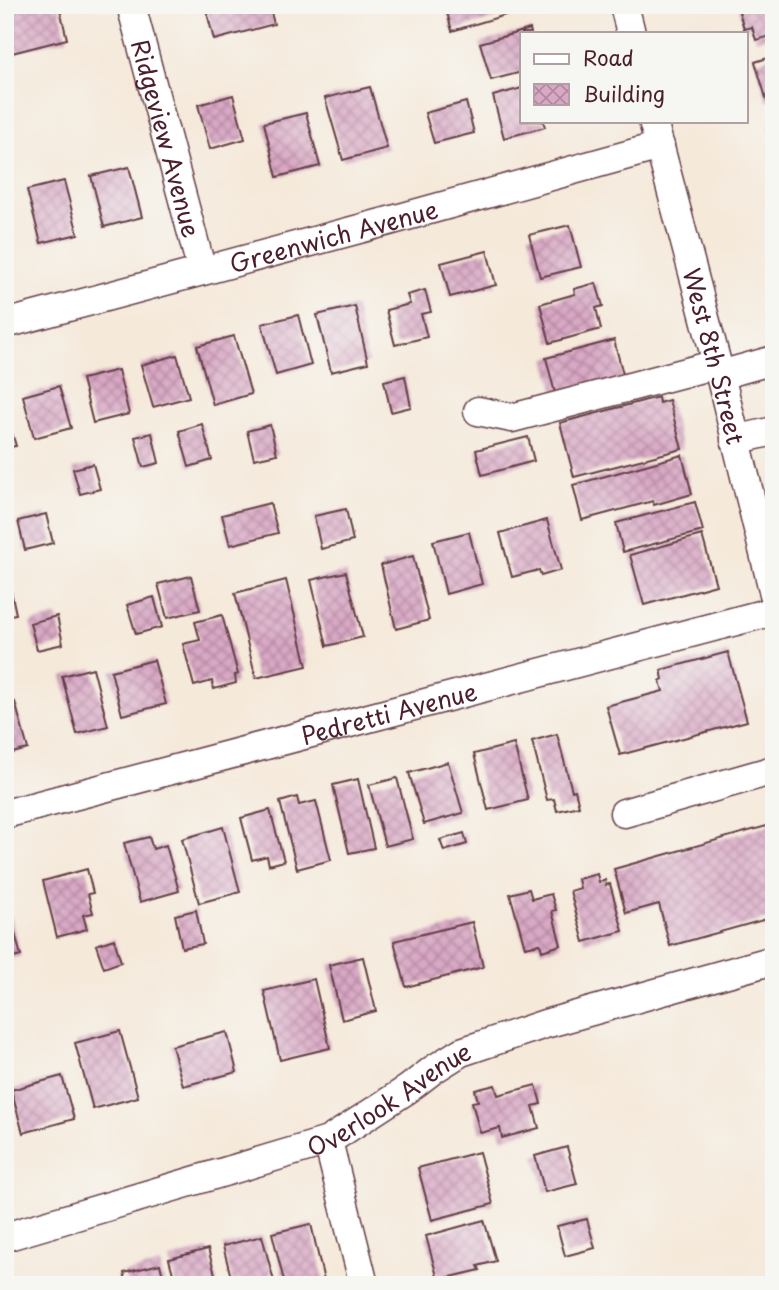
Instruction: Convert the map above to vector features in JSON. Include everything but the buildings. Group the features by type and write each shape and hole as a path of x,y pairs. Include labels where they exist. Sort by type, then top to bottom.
{"street":[{"name":"Ridgeview Avenue","path":"131,5 202,271"},
{"name":"Greenwich Avenue","path":"5,324 202,271 657,133"},
{"name":"West 8th Street","path":"657,133 735,440 766,530 772,580"},
{"path":"478,411 512,418 718,369 774,360"},
{"path":"735,440 774,431"},
{"name":"Pedretti Avenue","path":"5,814 774,611"},
{"path":"624,813 774,770"},
{"name":"Overlook Avenue","path":"5,1237 328,1141 461,1052 545,1024 774,961"},
{"path":"328,1141 364,1285"}]}
